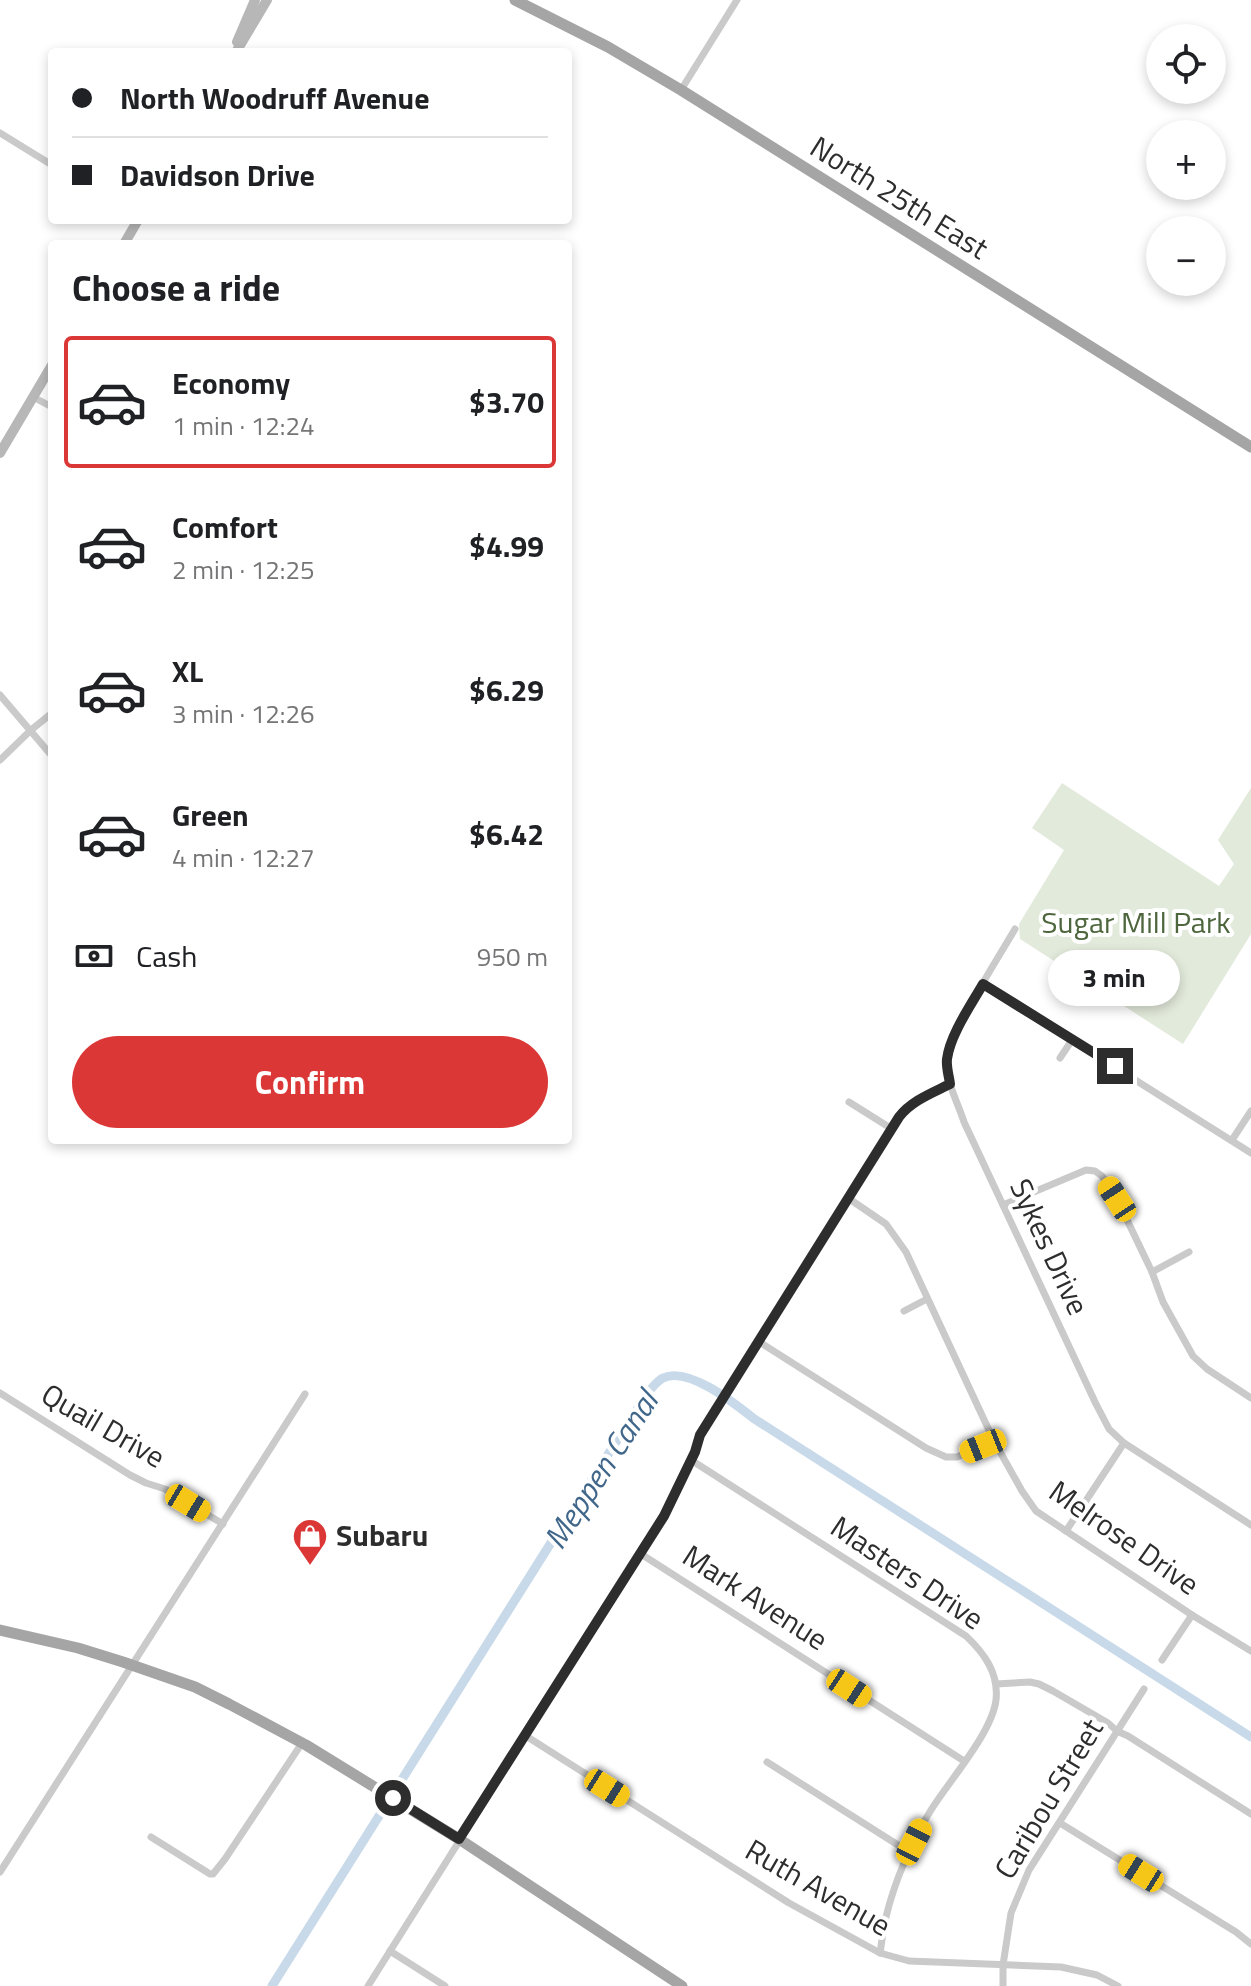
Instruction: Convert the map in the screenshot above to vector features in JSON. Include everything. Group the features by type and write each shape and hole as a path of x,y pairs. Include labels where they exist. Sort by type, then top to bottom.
{"main road":[{"path":"236,48 255,0"},
{"path":"237,48 267,0"},
{"name":"North 25th East","path":"515,0 608,47 681,90 1251,447"},
{"path":"0,453 4,438 48,372"},
{"path":"0,1630 78,1648 195,1687 302,1743 398,1801 682,1986"}],"street":[{"path":"681,90 737,0"},
{"path":"0,133 48,163"},
{"path":"33,397 48,405"},
{"path":"0,695 48,751"},
{"path":"0,760 48,716"},
{"name":"Sykes Drive","path":"1015,929 949,1050 950,1084 964,1122 1109,1429 1124,1443 1251,1525"},
{"path":"983,984 1251,1153"},
{"path":"1060,1058 1072,1040"},
{"path":"368,1986 641,1554 664,1516 700,1435 902,1113 950,1084"},
{"path":"849,1102 892,1129"},
{"path":"1232,1140 1251,1111"},
{"path":"1003,1205 1086,1170 1102,1176 1117,1199 1163,1302 1193,1356 1251,1398"},
{"name":"Melrose Drive","path":"848,1198 886,1224 906,1252 994,1441 1036,1511 1251,1651"},
{"path":"1152,1272 1189,1252"},
{"path":"904,1311 927,1299"},
{"path":"758,1341 926,1448 946,1457 957,1457 994,1441"},
{"name":"Quail Drive","path":"0,1393 130,1475 165,1489 223,1524"},
{"path":"0,1872 305,1394"},
{"path":"1066,1531 1124,1443"},
{"name":"Masters Drive","path":"691,1460 966,1636 989,1663 996,1684"},
{"name":"Mark Avenue","path":"641,1554 964,1761"},
{"path":"1162,1660 1192,1615"},
{"path":"880,1953 886,1917 909,1852 929,1812 991,1718 996,1702 996,1684 1030,1682 1053,1691 1251,1814"},
{"name":"Caribou Street","path":"1003,1986 1011,1913 1029,1870 1144,1689"},
{"name":"Ruth Avenue","path":"526,1736 789,1903 880,1953 909,1961 1061,1967 1097,1975 1118,1986"},
{"path":"151,1837 213,1874 302,1743"},
{"path":"767,1762 909,1852"},
{"path":"1060,1823 1251,1944"},
{"path":"390,1951 445,1986"}],"green space":[{"name":"Sugar Mill Park","path":"1062,783 1219,886 1234,864 1218,840 1251,788 1251,934 1183,1044 1020,939 1019,924 1064,850 1032,828"}],"waterway":[{"name":"Meppen Canal","path":"272,1986 547,1549 649,1391 663,1378 685,1377 710,1388 1251,1737"}],"place":[{"name":"Subaru","path":"310,1567"}],"route":[{"path":"393,1798 459,1839 655,1531 695,1452 700,1435 899,1117 924,1097 950,1084 949,1050 983,984 1115,1066"}]}
